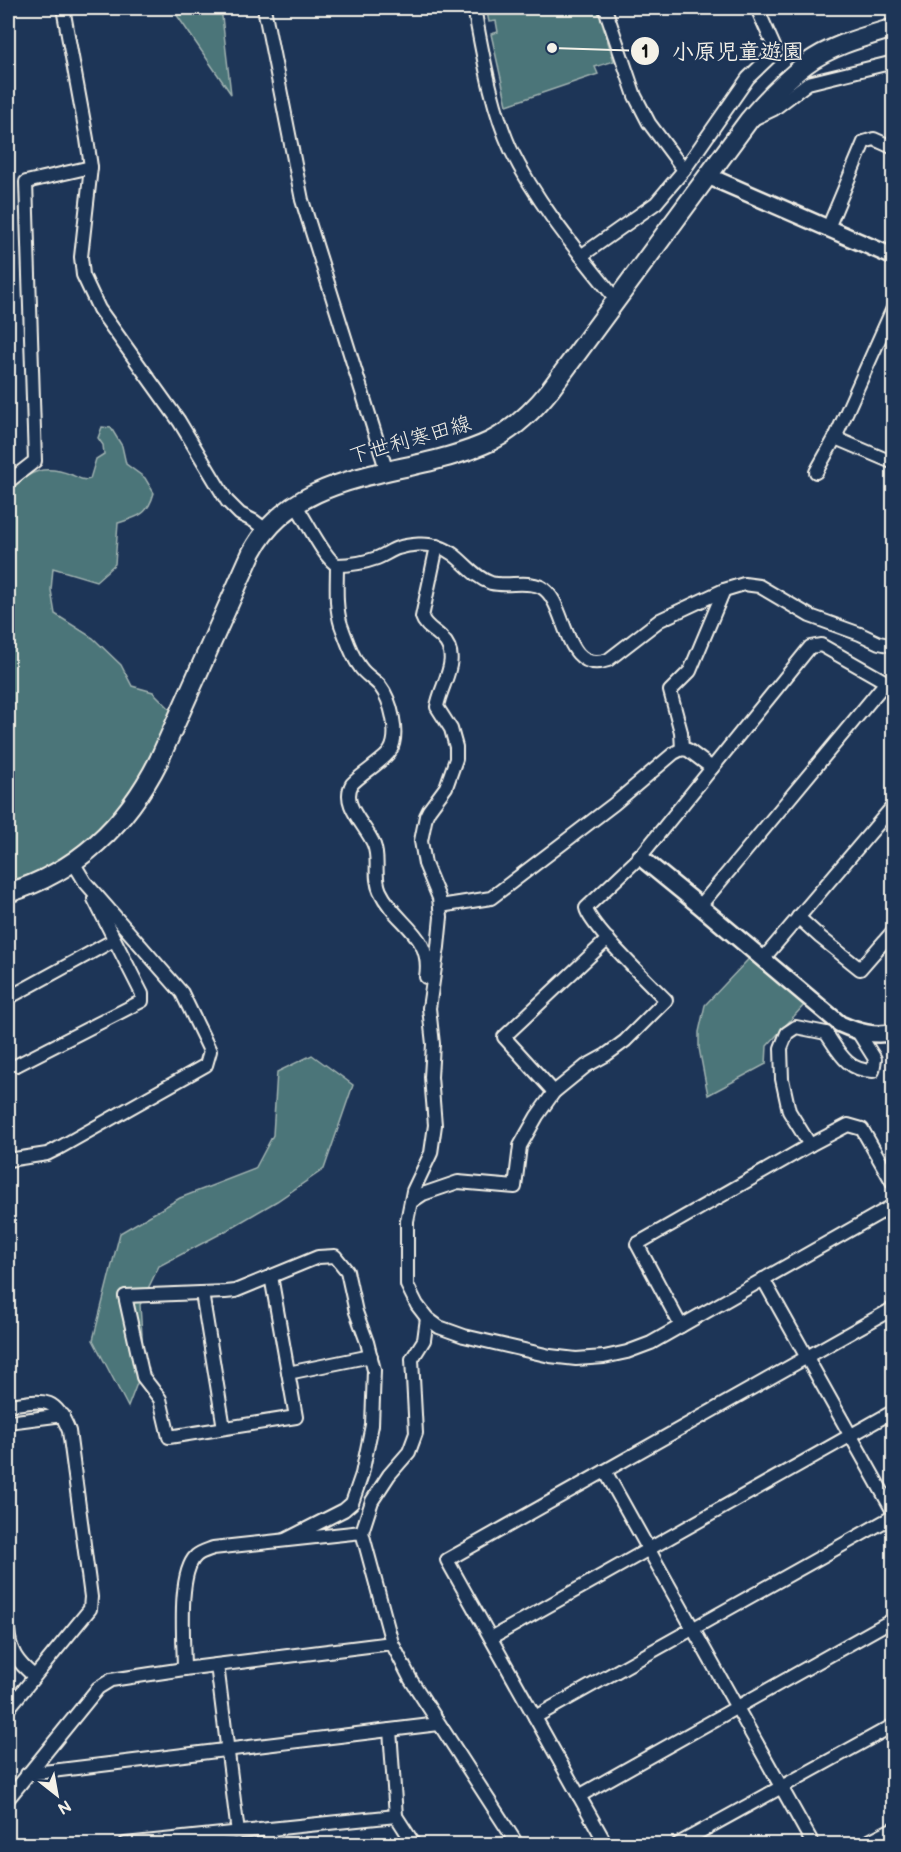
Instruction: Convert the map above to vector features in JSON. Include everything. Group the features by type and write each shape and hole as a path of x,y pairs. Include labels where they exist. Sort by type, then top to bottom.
{"main road":[{"name":"下世利寒田線","path":"8,893 33,884 73,862 109,833 134,803 148,782 249,558 266,530 280,516 311,494 328,487 468,450 504,434 540,402 749,120 784,83 808,63 849,42 894,28"}],"street":[{"path":"63,8 91,167 81,257 83,275 111,327 179,421 227,501 240,514 266,530"},
{"path":"264,8 302,200 387,472"},
{"path":"474,8 486,71 500,120 511,148 544,206 617,301"},
{"path":"605,8 634,96 649,123 684,170"},
{"path":"582,256 656,203 684,170 748,78 776,51 757,8"},
{"path":"749,120 774,109 808,83 894,62"},
{"path":"828,228 864,142 874,139 894,147"},
{"path":"8,482 35,461 26,182 91,167"},
{"path":"708,176 894,257"},
{"path":"816,472 835,438 894,306"},
{"path":"835,438 894,463"},
{"path":"295,504 328,558 337,565 374,559 396,548 424,544 437,546 452,553 472,572 488,582 534,585 546,590 553,598 569,639 580,655 591,662 608,660 660,620 724,590 744,584 759,586 810,616 879,643 894,646"},
{"path":"437,546 422,617 426,624 445,640 451,654 449,670 436,707 451,729 456,747 456,759 446,787 426,816 421,842 425,864 439,898 440,930 429,1017 433,1044 431,1077 435,1134 431,1153 413,1191 407,1221 407,1285 417,1305 439,1328 464,1336 550,1356 576,1359 604,1357 651,1343 894,1205"},
{"path":"337,565 338,613 342,627 358,664 385,693 391,710 394,733 393,746 388,754 352,784 348,799 374,845 377,882 381,893 391,909 425,949 427,971 421,1006 429,1017"},
{"path":"682,749 681,732 670,691 690,671 724,590"},
{"path":"411,1202 423,1194 458,1182 515,1187 520,1146 554,1092 586,1066 625,1041 666,1000 608,939 587,914 586,908 640,857 810,647 821,645 890,683 700,906"},
{"path":"440,906 491,898 614,804 674,753 682,749 688,750 712,768"},
{"path":"763,959 894,805"},
{"path":"640,857 840,1024 858,1032 877,1034 894,1032"},
{"path":"17,1065 142,1000 73,862"},
{"path":"8,1160 47,1154 206,1065 210,1051 182,993 85,882"},
{"path":"798,917 860,969 894,930"},
{"path":"554,1092 504,1037 608,939"},
{"path":"8,998 114,940"},
{"path":"810,1145 789,1111 782,1079 781,1048 788,1033 796,1027 815,1029 826,1033 843,1059 862,1071 873,1071 875,1059 858,1032"},
{"path":"681,1326 637,1244 848,1125 861,1129 894,1185"},
{"path":"271,1276 296,1417 169,1437 159,1399 143,1377 125,1296 235,1291 271,1276 318,1257 335,1256 347,1271 356,1312 374,1370 372,1425 352,1503 344,1510 285,1540"},
{"path":"535,1717 894,1514 763,1279"},
{"path":"202,1293 224,1428"},
{"path":"606,1845 447,1560 894,1308"},
{"path":"427,1318 424,1340 412,1359 416,1433 409,1452 389,1475 372,1501 362,1532 392,1643 411,1680 517,1845"},
{"path":"288,1373 371,1356"},
{"path":"8,1405 41,1401 53,1405 63,1415 69,1431 91,1597 90,1609 8,1709"},
{"path":"491,1638 894,1411"},
{"path":"8,1422 63,1415"},
{"path":"605,1471 813,1845"},
{"path":"184,1669 183,1594 187,1572 196,1556 213,1548 362,1532"},
{"path":"579,1796 894,1618"},
{"path":"8,1630 9,1645 20,1664 34,1676"},
{"path":"8,1799 98,1688 111,1680 392,1643"},
{"path":"217,1665 238,1833"},
{"path":"27,1774 439,1724"},
{"path":"678,1845 894,1725"},
{"path":"390,1730 396,1816 414,1845"},
{"path":"125,1845 396,1816"},
{"path":"863,1845 894,1828"},
{"path":"269,1829 271,1845"}],"green space":[{"path":"172,8 221,8 231,94"},
{"path":"486,8 597,8 614,61 595,67 598,74 507,105 491,34 498,32 496,21 489,22"},
{"path":"102,427 111,428 122,446 126,464 145,478 154,493 145,511 118,523 115,564 96,581 53,568 51,590 55,614 93,638 121,665 132,686 153,692 171,710 161,756 114,820 75,856 39,872 8,879 8,490 23,478 45,470 90,479 96,459 104,454 103,445 98,438"},
{"path":"760,947 814,994 767,1046 766,1064 708,1095 699,1048 699,1032 705,1005"},
{"path":"312,1055 353,1085 324,1169 277,1201 159,1266 140,1305 144,1365 128,1407 93,1340 120,1233 180,1198 255,1169 273,1135 277,1072"}],"place":[{"name":"小原児童遊園","path":"552,48"}]}
